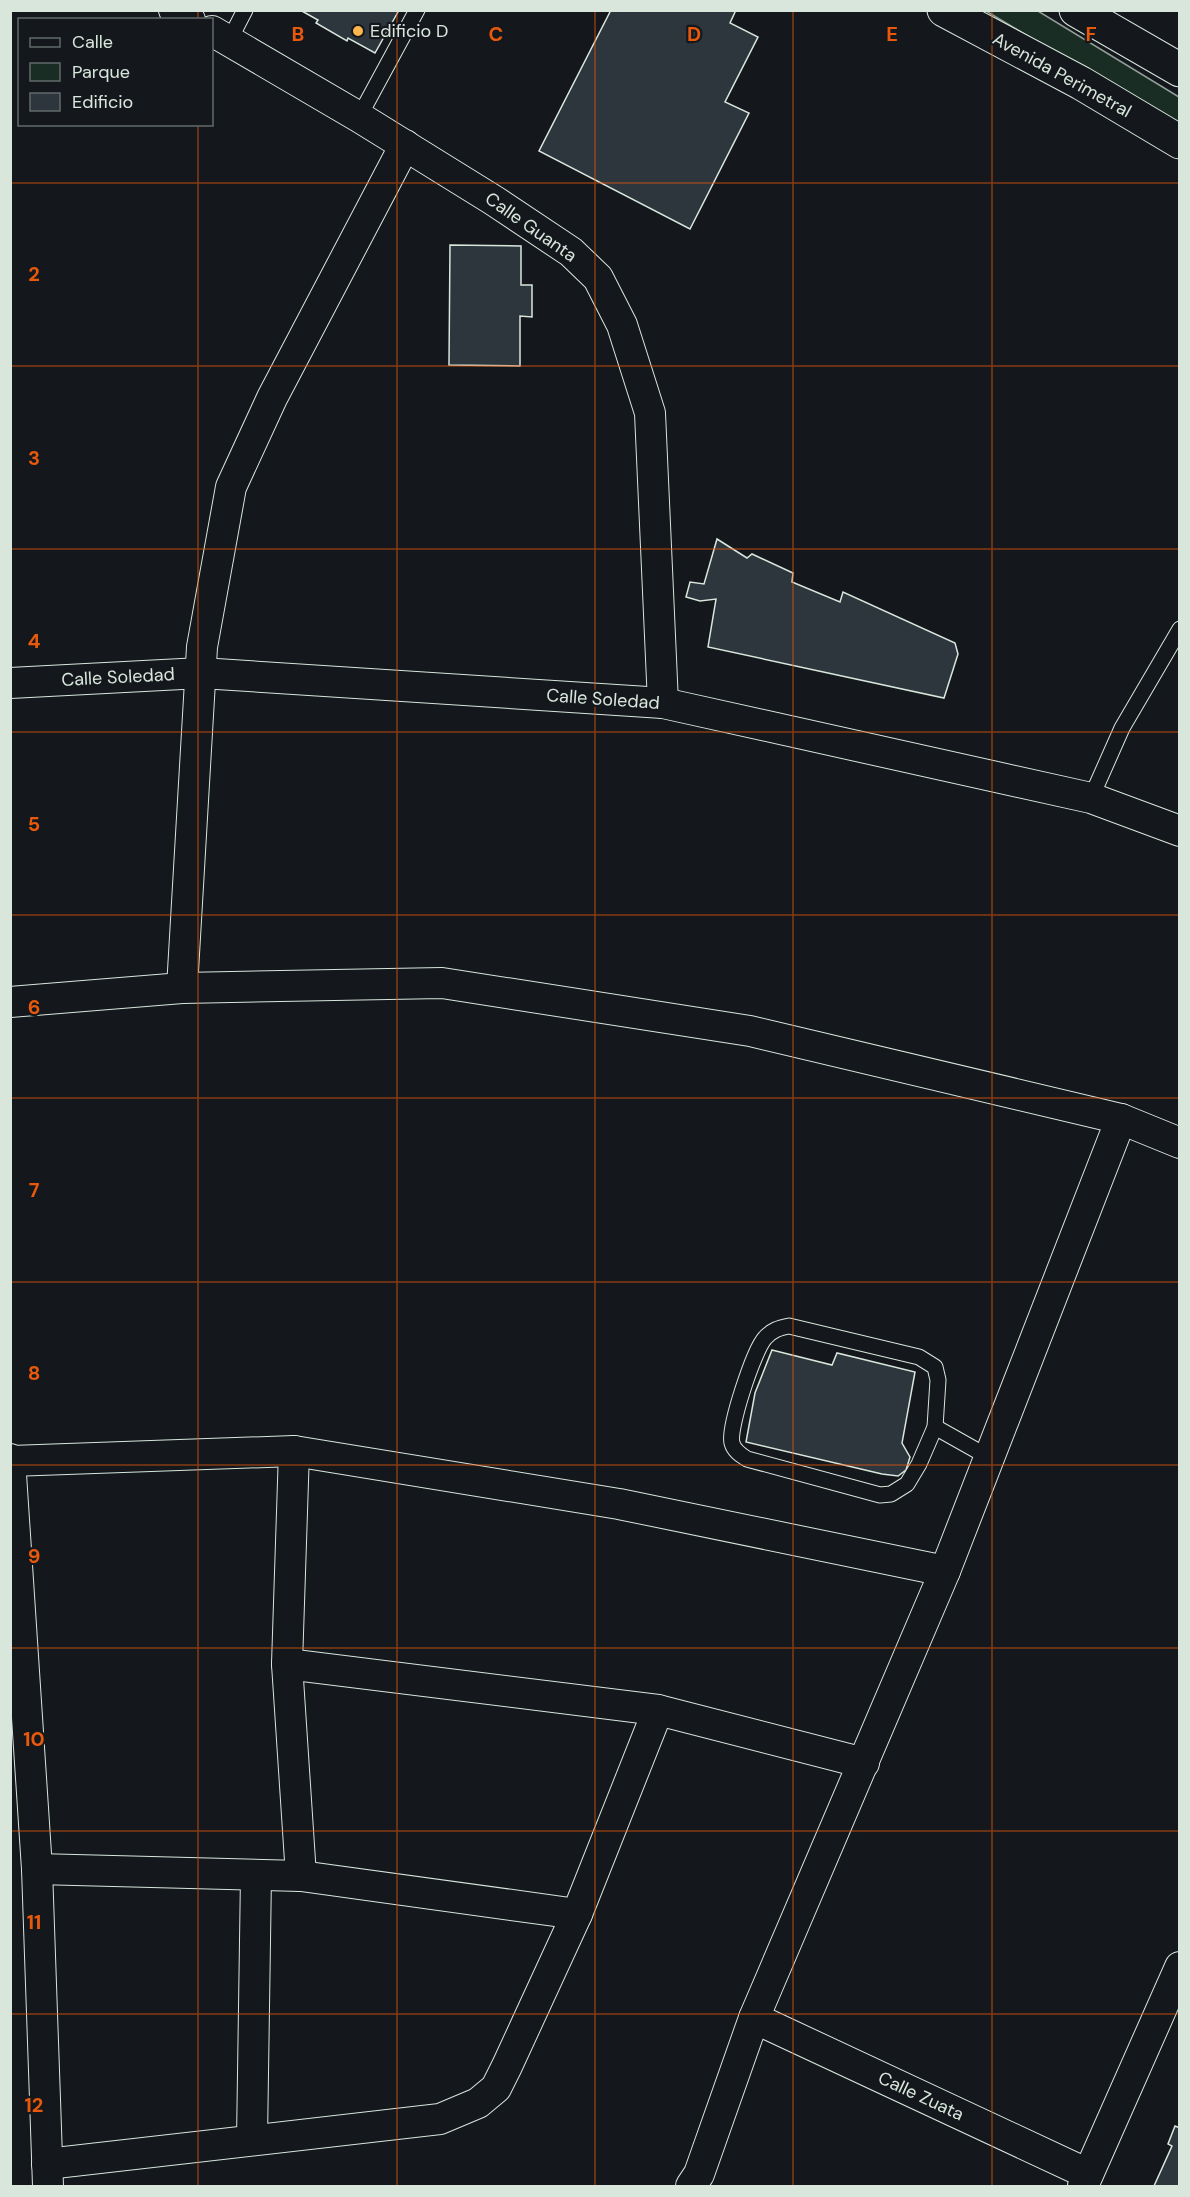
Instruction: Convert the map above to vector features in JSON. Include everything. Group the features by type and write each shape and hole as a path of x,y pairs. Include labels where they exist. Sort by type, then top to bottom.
{"main road":[{"name":"Avenida Perimetral","path":"944,10 1081,83 1179,141"},
{"path":"1076,10 1179,70"}],"street":[{"path":"174,10 187,18"},
{"name":"Calle Guanta","path":"220,36 359,117 494,200 571,252 598,279 622,325 650,413 663,703"},
{"path":"182,988 202,647 231,487 272,398 405,145"},
{"name":"Calle Soledad","path":"10,683 201,673 663,703 1091,798 1179,831"},
{"path":"10,1002 182,988 442,983 750,1031 1121,1119 1179,1143"},
{"path":"691,2187 699,2174 754,2018 945,1571 1121,1119"},
{"path":"658,1710 577,1914 496,2088 478,2103 440,2120 252,2140 47,2175 37,1869 11,1460 294,1451 619,1504 945,1571"},
{"path":"294,1451 287,1664 301,1876"},
{"path":"287,1664 658,1710 864,1763"},
{"path":"37,1869 301,1876 577,1914"},
{"path":"252,2140 255,1875"},
{"path":"1086,2180 1179,1967"},
{"name":"Calle Zuata","path":"754,2018 1086,2180"}],"lane":[{"path":"220,36 245,10"},
{"path":"359,117 417,10"},
{"path":"1091,798 1122,728 1179,629"},
{"path":"789,1326 919,1357 935,1367 938,1380 935,1428 919,1464 906,1484 891,1494 880,1495 747,1460 735,1450 731,1428 755,1356 764,1338 777,1328 789,1326"},
{"path":"935,1428 990,1458"}],"green space":[{"path":"986,11 1038,11 1179,97 1179,126"}],"building":[{"name":"Edificio D","path":"300,10 396,10 398,12 375,53 348,38 347,41 316,23 318,20"},
{"path":"611,10 736,10 730,23 758,37 725,102 749,113 690,229 539,151"},
{"path":"450,245 521,246 521,285 532,285 532,317 520,316 520,366 449,365"},
{"path":"717,539 747,558 752,554 793,573 792,582 840,602 843,592 955,643 958,654 944,698 708,647 716,599 700,601 686,597 690,582 704,584"},
{"path":"772,1350 832,1365 837,1353 915,1372 902,1443 910,1457 906,1470 898,1476 882,1474 746,1442 755,1393"},
{"path":"1175,2126 1180,2128 1180,2186 1154,2186 1172,2146 1168,2144"}],"place":[{"name":"Edificio D","path":"358,31"}]}
